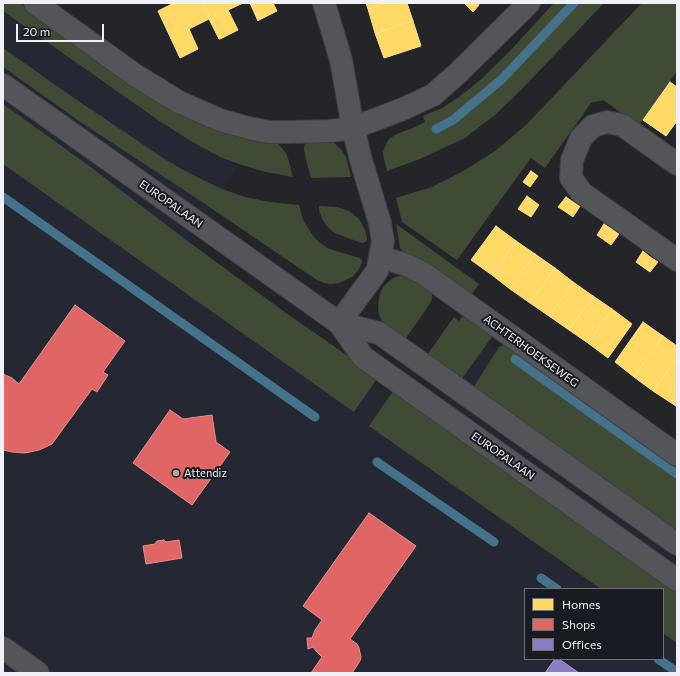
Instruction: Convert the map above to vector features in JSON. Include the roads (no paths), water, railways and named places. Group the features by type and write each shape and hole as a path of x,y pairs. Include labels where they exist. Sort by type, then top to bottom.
{"street":[{"path":"35,3 135,75 179,102 220,120 269,132 330,131 353,128 403,109 433,95 458,73 528,3"},
{"path":"324,3 341,60 353,128 362,165 380,223 383,241 376,271 339,323"},
{"name":"EUROPALAAN","path":"3,85 339,323 363,357 677,580"},
{"path":"677,164 622,125 607,122 593,126 581,138 572,160 572,178 582,193 677,260"},
{"name":"ACHTERHOEKSEWEG","path":"380,257 407,265 422,273 677,455"},
{"name":"EUROPALAAN","path":"339,323 379,333 677,544"},
{"path":"3,648 38,673"}],"waterway":[{"path":"436,129 453,120 502,79 574,3"},
{"path":"3,197 315,417"},
{"path":"515,359 677,474"},
{"path":"377,462 494,542"},
{"path":"541,578 556,588"},
{"path":"659,660 677,672"}],"place":[{"name":"Attendiz","path":"176,473"}]}
